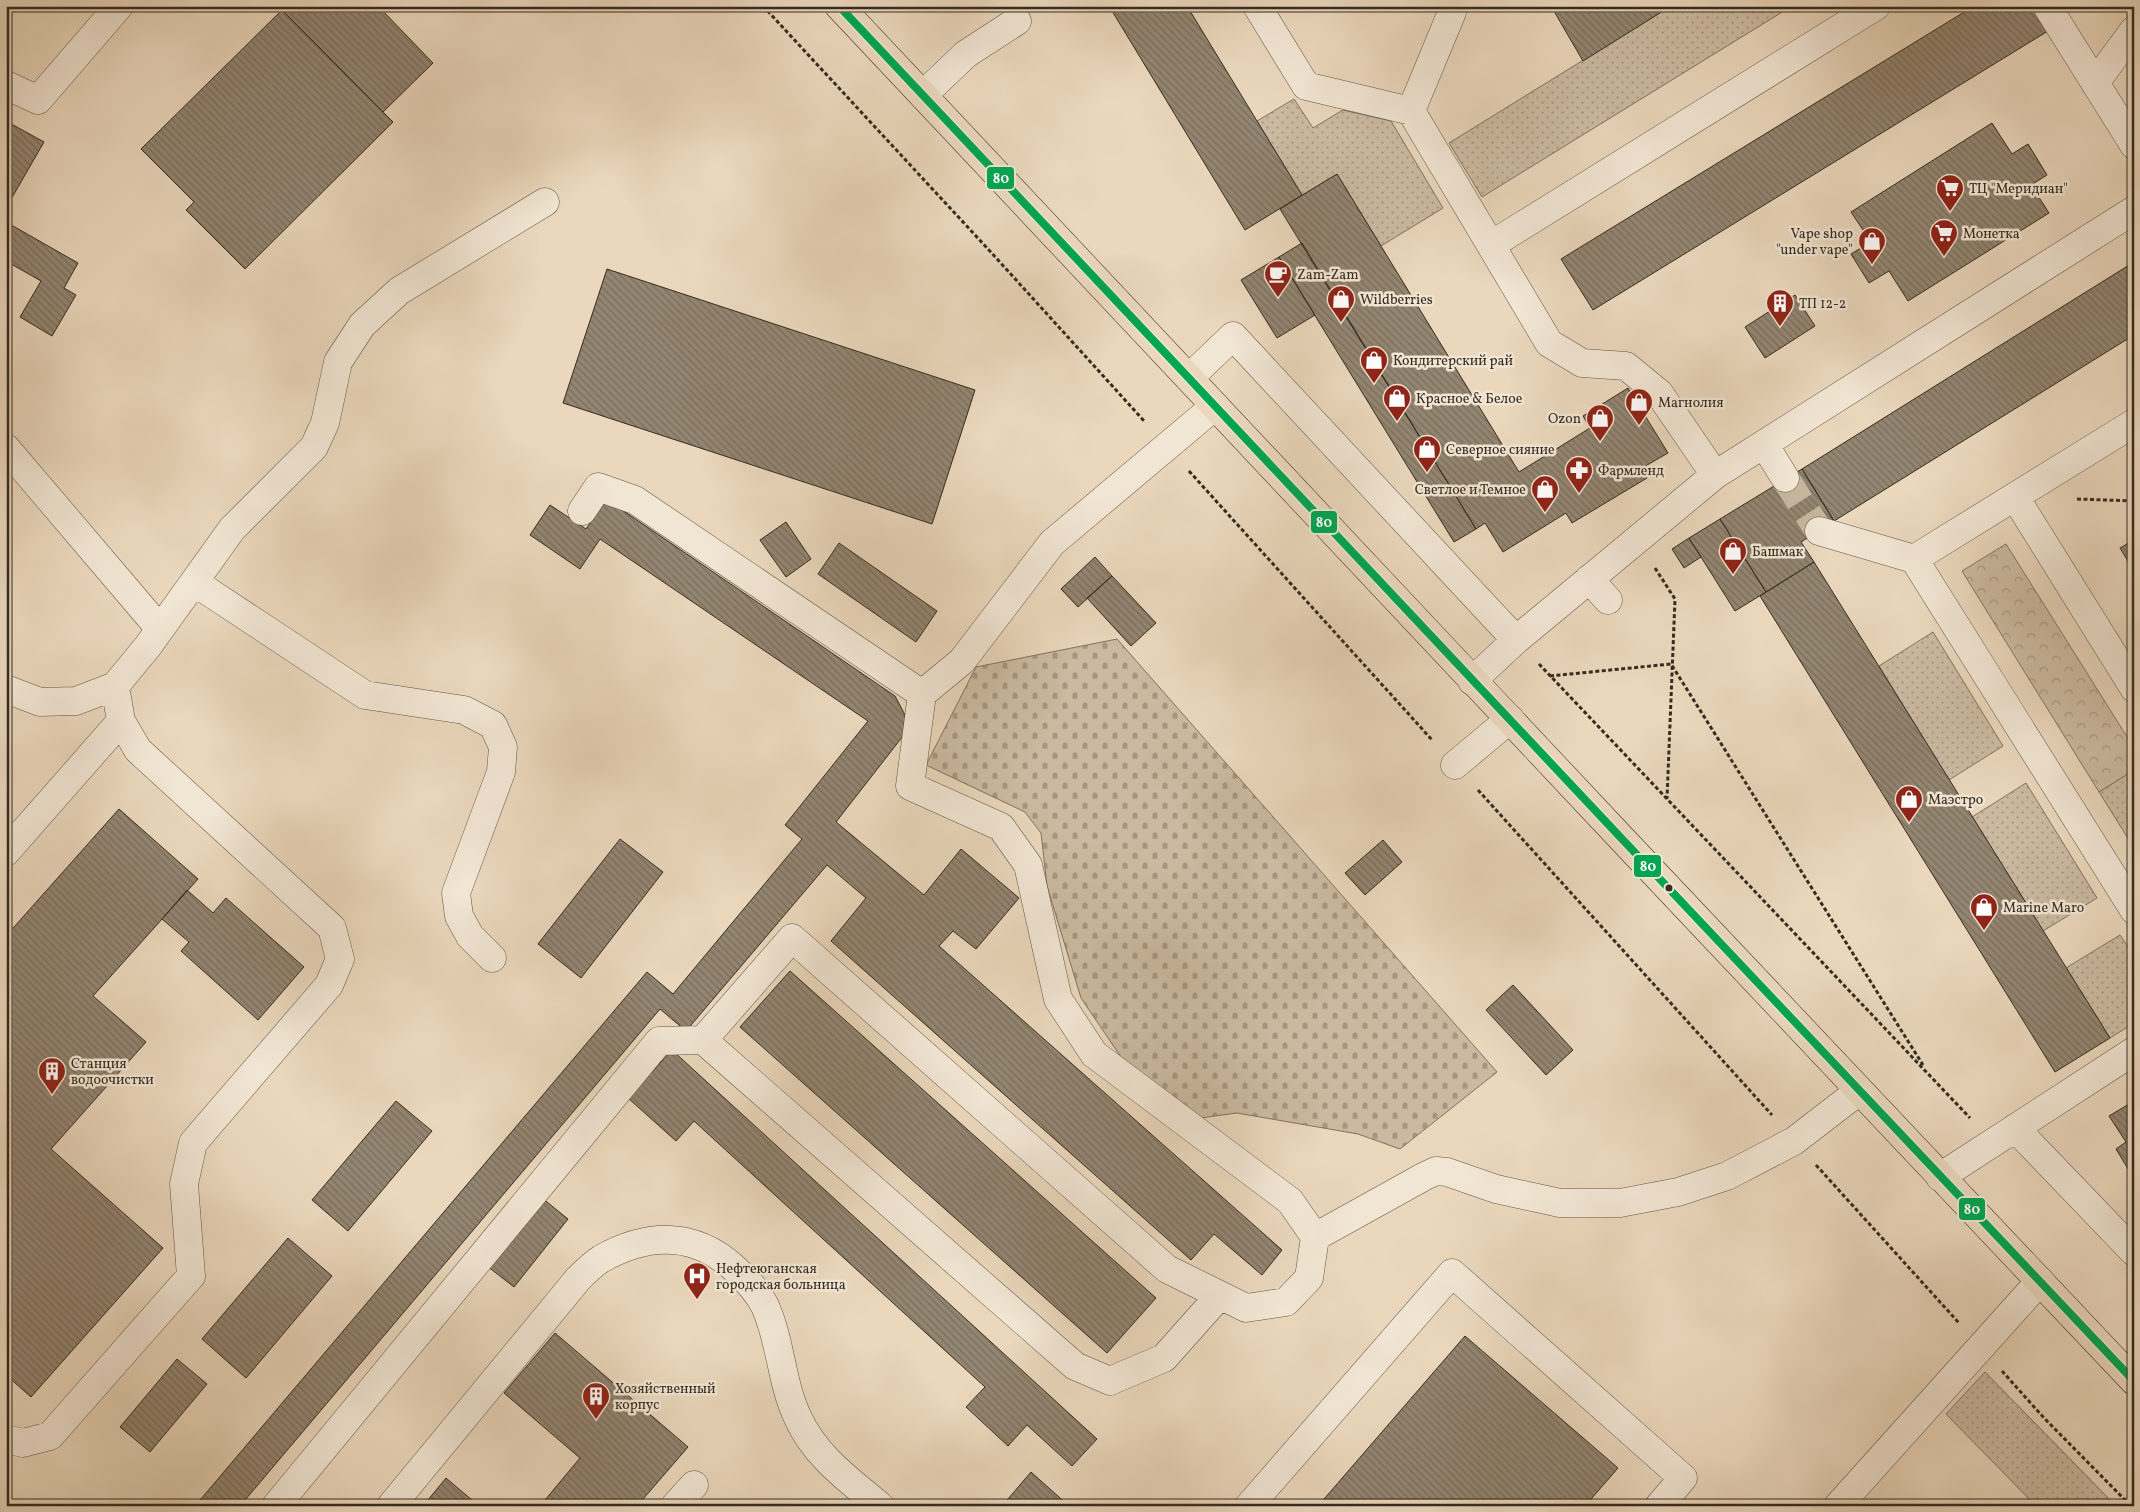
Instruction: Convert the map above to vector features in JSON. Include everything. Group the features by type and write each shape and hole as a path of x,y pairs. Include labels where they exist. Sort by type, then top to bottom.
{"main road":[{"path":"840,6 1472,680 2134,1381"}],"lane":[{"path":"6,85 38,100 119,6"},
{"path":"1257,6 1306,86 1411,111 1549,343 1582,363 1626,366 1660,393 1715,475"},
{"path":"1411,111 1452,12 1449,6"},
{"path":"1491,245 1876,6"},
{"path":"2047,6 2134,145"},
{"path":"923,95 966,54 1017,21"},
{"path":"2095,83 2134,30"},
{"path":"6,689 40,702 76,701 115,686 160,629 232,529 314,448 325,423 338,362 362,325 398,291 545,202"},
{"path":"1472,680 1516,640 1715,475 2134,210"},
{"path":"1189,378 1234,336 1516,640"},
{"path":"703,1040 792,938 1167,1269 1246,1308 1286,1302 1309,1278 1315,1237 1290,1201 1094,1054 1058,999 1028,865 1001,827 910,786 922,694 962,661 1052,542 1215,406"},
{"path":"1914,559 2134,423"},
{"path":"1764,444 1786,478"},
{"path":"6,448 160,629"},
{"path":"582,511 598,487 635,500 922,694"},
{"path":"2015,497 2134,688"},
{"path":"1819,531 1914,559 2134,910"},
{"path":"1589,579 1608,600"},
{"path":"194,582 365,696 464,710 493,725 503,747 501,772 456,893 459,916 470,936 492,958"},
{"path":"6,1439 23,1443 50,1436 191,1276 184,1184 193,1143 328,986 340,959 332,928 138,750 121,721 115,686"},
{"path":"1455,765 1510,719"},
{"path":"6,852 121,721"},
{"path":"276,1506 659,1041 703,1040 1075,1366 1110,1381 1164,1358 1220,1295"},
{"path":"1940,1177 2134,1051"},
{"path":"1315,1237 1425,1176 1436,1172 1448,1172 1496,1189 1560,1203 1620,1203 1678,1192 1727,1176 1794,1140 1859,1091"},
{"path":"2004,1135 2134,1252"},
{"path":"391,1506 578,1279 600,1260 635,1244 670,1238 703,1245 729,1263 751,1283 764,1305 774,1332 797,1417 810,1441 831,1465 880,1506"},
{"path":"1249,1506 1452,1272 1683,1478 1659,1506"},
{"path":"1847,1503 1920,1429 2040,1281"},
{"path":"675,1506 694,1485"}],"path":[{"path":"1653,564 1674,600 1666,799"},
{"path":"1516,640 1927,1072 2004,1135"},
{"path":"1550,676 1671,664"},
{"path":"1671,664 1927,1072"}],"green space":[{"path":"1671,6 1792,6 1482,197 1449,143"},
{"path":"1294,99 1313,128 1343,110 1391,121 1443,208 1381,246 1337,174 1302,195 1257,121"},
{"path":"2006,544 2134,748 2134,770 2099,792 1962,571"},
{"path":"1933,632 2003,746 1949,780 1879,666"},
{"path":"1117,639 1497,1072 1400,1149 1358,1134 1237,1113 1200,1118 1121,1057 1081,998 1047,886 1041,833 1025,812 926,765 976,667"},
{"path":"2134,770 2134,848 2099,792"},
{"path":"2026,783 2097,898 2043,931 1972,817"},
{"path":"2120,935 2134,956 2134,1023 2110,1038 2066,968"},
{"path":"1985,1372 2116,1506 2036,1506 1946,1414"}],"building":[{"path":"278,6 378,6 433,63 383,112"},
{"path":"1109,6 1187,6 1302,195 1245,230"},
{"path":"1551,6 1671,6 1583,61"},
{"path":"1974,6 2033,6 2048,31 1593,310 1561,259"},
{"path":"282,10 393,122 245,269 186,210 194,202 141,149"},
{"path":"6,121 44,142 10,201 6,198"},
{"name":"ТЦ \"Меридиан\"","path":"1992,123 2012,154 2028,144 2047,175 2031,185 2049,213 1908,301 1889,271 1869,283 1851,254 1871,242 1851,212"},
{"path":"1337,174 1519,472 1590,428 1583,416 1628,388 1668,453 1642,468 1647,478 1572,523 1566,513 1503,552 1485,523 1476,529 1280,209"},
{"path":"6,222 78,263 64,288 76,295 52,336 20,317 41,281 6,261"},
{"path":"1302,243 1476,529 1454,542 1279,257"},
{"path":"1279,257 1315,315 1277,338 1241,280"},
{"path":"2134,262 2134,335 1834,521 1802,469"},
{"path":"607,269 975,390 932,524 563,403"},
{"name":"ТП 12-2","path":"1795,295 1815,326 1765,358 1745,327"},
{"path":"1802,469 1834,521 1801,542 1814,562 1766,592 1720,519"},
{"path":"606,499 895,696 905,715 903,736 836,822 924,895 961,849 1019,898 976,949 953,931 939,946 1282,1250 1262,1275 1214,1234 1191,1260 831,941 866,898 827,865 686,1031 660,1009 240,1506 195,1506 647,972 673,994 802,839 785,825 868,721 600,539 580,569 530,535 550,505 586,529"},
{"name":"Башмак","path":"1720,519 1766,592 1735,611 1689,538"},
{"path":"786,522 811,559 786,577 760,540"},
{"path":"1689,538 1701,557 1684,568 1672,549"},
{"path":"2134,540 2134,571 2120,548"},
{"path":"839,543 937,611 916,642 818,574"},
{"path":"1095,557 1112,576 1078,607 1061,589"},
{"path":"1814,562 2110,1038 2055,1072 1760,596"},
{"path":"1112,576 1156,623 1131,646 1087,598"},
{"name":"Станция водоочистки","path":"119,809 198,879 93,996 146,1042 51,1149 163,1248 31,1397 6,1375 6,936"},
{"path":"620,839 663,872 581,978 538,944"},
{"path":"1383,840 1402,862 1365,895 1345,873"},
{"path":"187,890 213,913 226,898 304,967 258,1020 181,951 189,942 162,919"},
{"path":"790,971 1156,1298 1107,1353 740,1027"},
{"path":"1513,985 1573,1050 1546,1075 1486,1010"},
{"path":"672,1050 1097,1439 1072,1466 1027,1425 1008,1446 966,1407 985,1387 694,1121 676,1141 628,1098"},
{"path":"396,1101 432,1131 348,1231 312,1200"},
{"path":"2134,1101 2134,1169 2130,1172 2116,1149 2126,1142 2109,1116"},
{"path":"542,1198 568,1219 514,1287 487,1266"},
{"path":"288,1238 332,1276 246,1378 202,1339"},
{"name":"Хозяйственный корпус","path":"555,1333 688,1447 637,1506 540,1506 580,1458 504,1393"},
{"path":"1465,1336 1618,1468 1585,1506 1318,1506"},
{"path":"177,1359 207,1384 150,1452 120,1427"},
{"path":"1031,1472 1069,1506 1002,1506"},
{"path":"446,1478 479,1506 423,1506"}],"tunnel":[{"path":"1785,478 1819,531"}],"transit line":[{"name":"80","path":"839,6 2134,1381"}],"place":[{"name":"ТЦ \"Меридиан\"","path":"1950,212"},
{"name":"Монетка","path":"1944,257"},
{"name":"Vape shop \"under vape\"","path":"1872,265"},
{"name":"Zam-Zam","path":"1278,298"},
{"name":"Wildberries","path":"1341,323"},
{"name":"ТП 12-2","path":"1780,327"},
{"name":"Кондитерский рай","path":"1374,384"},
{"name":"Красное & Белое","path":"1397,422"},
{"name":"Магнолия","path":"1639,426"},
{"name":"Ozon","path":"1600,442"},
{"name":"Северное сияние","path":"1427,473"},
{"name":"Фармленд","path":"1579,494"},
{"name":"Светлое и Темное","path":"1545,513"},
{"name":"Башмак","path":"1733,575"},
{"name":"Маэстро","path":"1909,823"},
{"name":"Marine Maro","path":"1984,931"},
{"name":"Станция водоочистки","path":"52,1095"},
{"name":"Нефтеюганская городская больница","path":"697,1300"},
{"name":"Хозяйственный корпус","path":"596,1420"}]}
